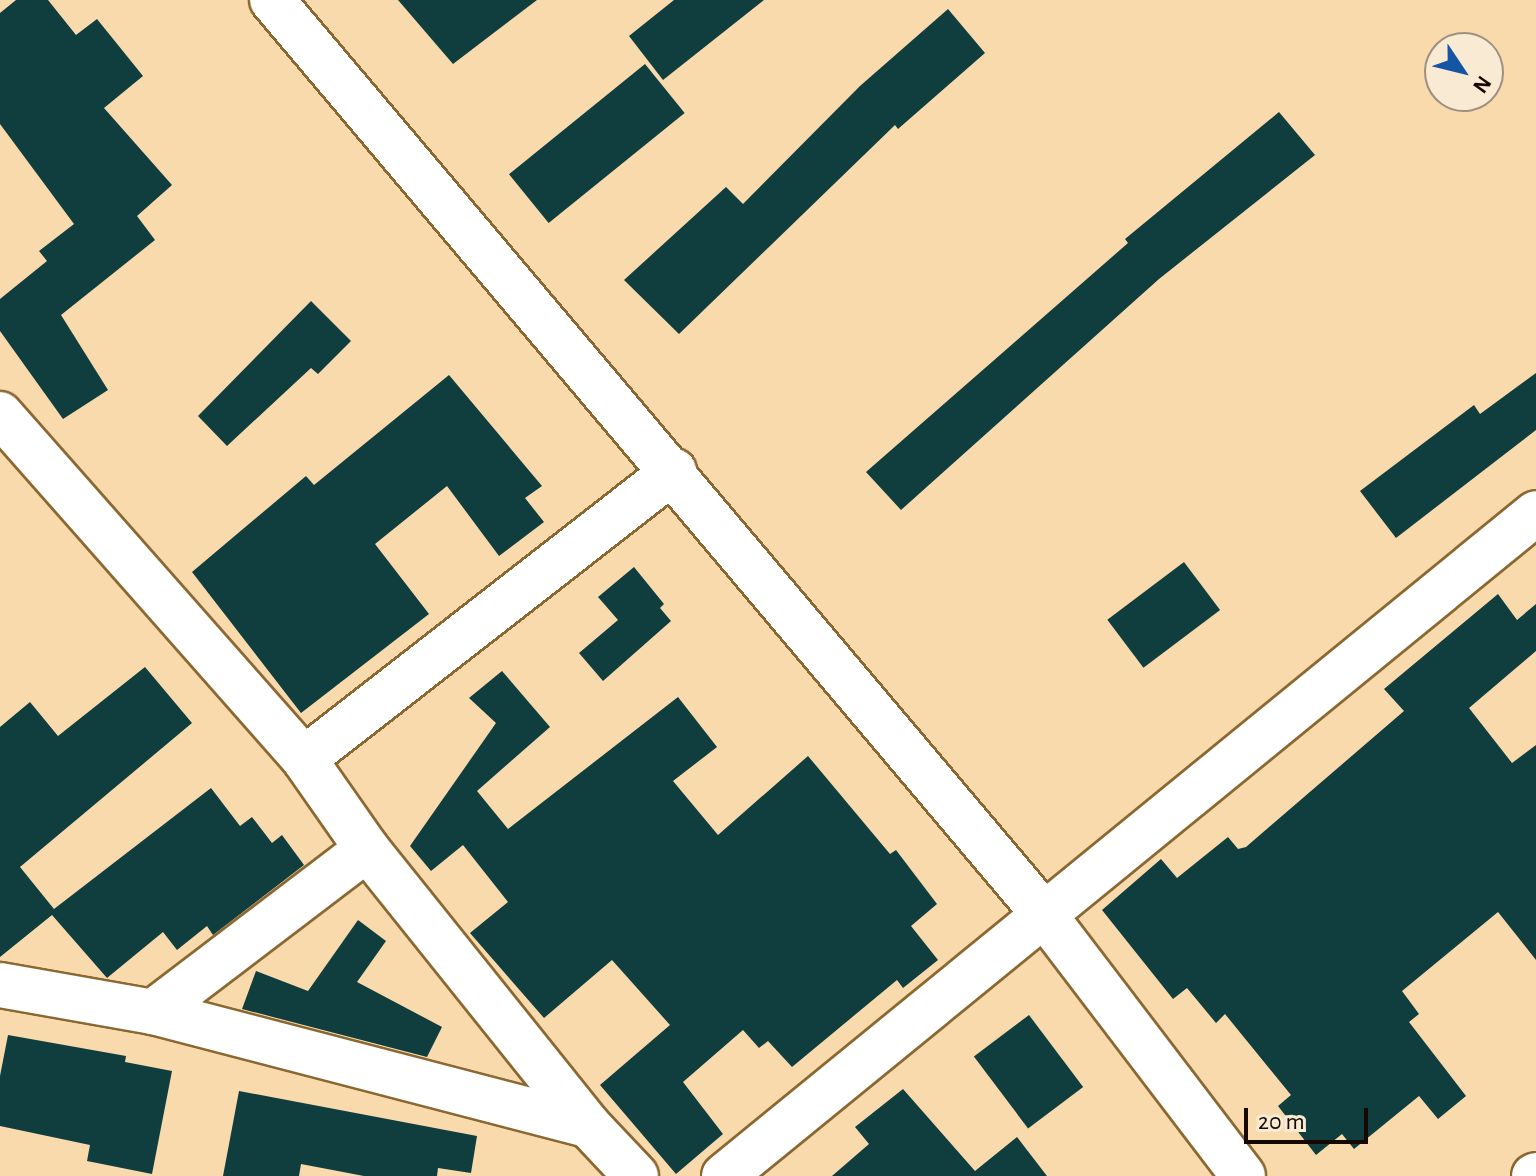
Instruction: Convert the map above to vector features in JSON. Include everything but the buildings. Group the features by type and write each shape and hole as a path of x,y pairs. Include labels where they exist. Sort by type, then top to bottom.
{"street":[{"path":"272,0 674,471 1043,913 1243,1176"},
{"path":"0,414 304,759 367,849 588,1125 636,1176"},
{"path":"304,759 674,471"},
{"path":"724,1176 1536,513"},
{"path":"153,1012 367,849"},
{"path":"0,985 153,1012 588,1125"}]}
